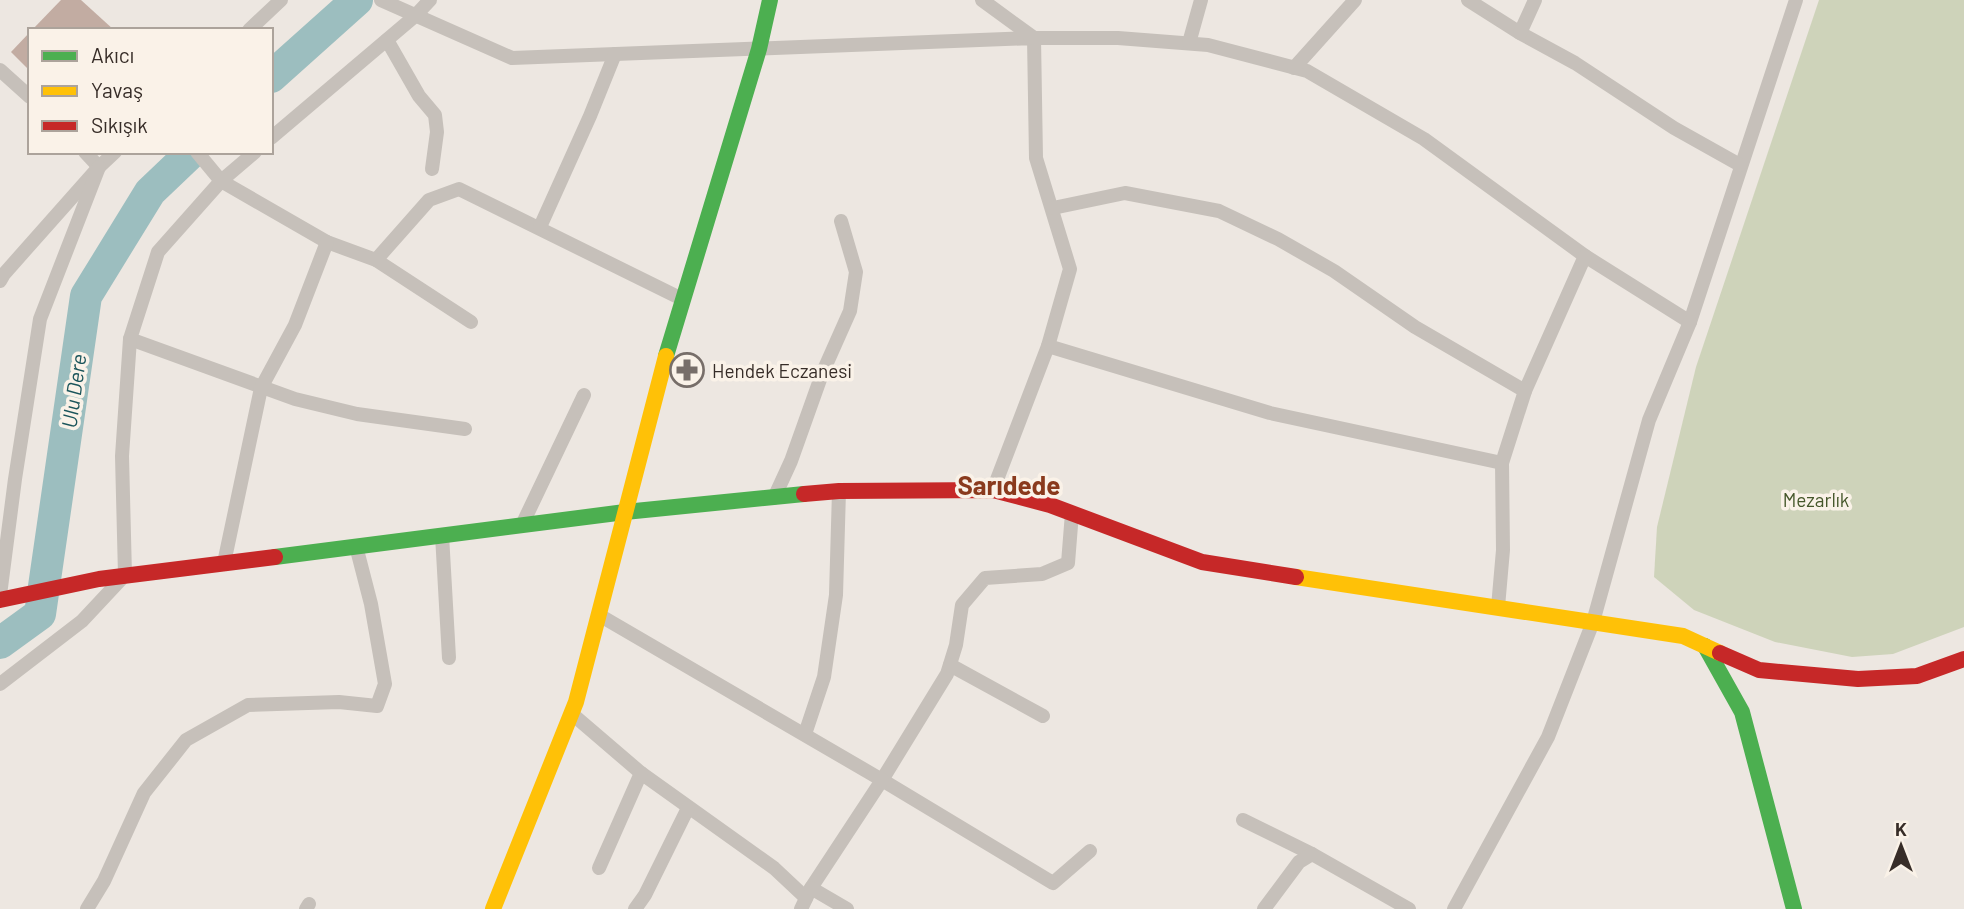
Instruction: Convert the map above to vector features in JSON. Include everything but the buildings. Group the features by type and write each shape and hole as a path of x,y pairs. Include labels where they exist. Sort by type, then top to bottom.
{"street":[{"path":"251,28 281,0"},
{"path":"381,0 512,58 1034,38 1118,38 1208,45 1307,71 1424,139 1586,256 1690,322"},
{"path":"273,136 415,16 430,0"},
{"path":"494,909 571,713 682,299 759,49 771,0"},
{"path":"982,0 1034,38"},
{"path":"1189,43 1201,0"},
{"path":"1294,68 1355,0"},
{"path":"1468,0 1520,33 1576,63 1674,128 1740,165"},
{"path":"1520,33 1535,0"},
{"path":"1454,909 1548,737 1593,622 1650,419 1690,322 1796,0"},
{"path":"993,489 1048,346 1070,269 1036,158 1034,38"},
{"path":"387,40 419,96 435,115 437,132 432,169"},
{"path":"540,227 615,54"},
{"path":"0,70 28,95"},
{"path":"87,154 99,167"},
{"path":"0,281 113,154"},
{"path":"199,154 221,181 327,242 376,260 471,322"},
{"path":"0,684 82,621 125,575 122,456 130,339 158,252 221,181 253,154"},
{"path":"99,167 40,319 0,598 125,575 625,512 839,491 993,489 1072,513 1202,562 1683,636 1759,670 1858,679 1917,676 1964,659"},
{"path":"376,260 429,200 458,189 682,299"},
{"path":"1053,208 1125,193 1219,211 1278,239 1334,271 1415,327 1525,391"},
{"path":"774,498 791,461 822,374 850,311 856,272 841,221"},
{"path":"224,563 261,388 295,325 327,242"},
{"path":"1498,607 1503,550 1502,463 1525,391 1586,256"},
{"path":"130,339 261,388 357,414 465,429"},
{"path":"1048,346 1270,413 1502,463"},
{"path":"522,525 584,395"},
{"path":"805,734 824,677 836,595 839,491"},
{"path":"806,898 947,674 956,645 962,605 985,578 1042,574 1068,563 1072,513"},
{"path":"442,535 449,658"},
{"path":"87,909 104,881 144,793 186,740 248,705 339,702 377,706 385,684 371,604 356,546"},
{"path":"599,615 805,734 1053,883 1090,851"},
{"path":"1705,646 1742,712 1794,909"},
{"path":"950,665 1043,716"},
{"path":"571,713 641,773 775,867 806,898 847,909"},
{"path":"599,868 641,773"},
{"path":"635,909 645,895 688,808"},
{"path":"1243,820 1312,854 1409,909"},
{"path":"1264,909 1300,862 1312,854"}],"green space":[{"name":"Mezarlık","path":"1819,0 1964,0 1964,627 1893,654 1852,657 1775,642 1694,610 1654,577 1657,527 1696,367"}],"waterway":[{"name":"Ulu Dere","path":"273,75 357,0"},
{"name":"Ulu Dere","path":"0,643 40,614 86,296 150,192 190,154"}],"traffic: fast":[{"path":"666,356 759,49 770,0"},
{"path":"275,557 625,512 804,494"},
{"path":"1705,646 1742,712 1794,909"}],"traffic: slow":[{"path":"493,909 576,702 666,356"},
{"path":"1296,577 1683,636 1720,653"}],"traffic: jam":[{"path":"804,494 839,491 993,490 1050,505 1202,562 1296,577"},
{"path":"0,600 99,579 275,557"},
{"path":"1720,653 1759,670 1858,679 1917,676 1964,659"}],"place":[{"name":"Hendek Eczanesi","path":"687,370"}],"district":[{"name":"Sarıdede","path":"1009,484"}]}
